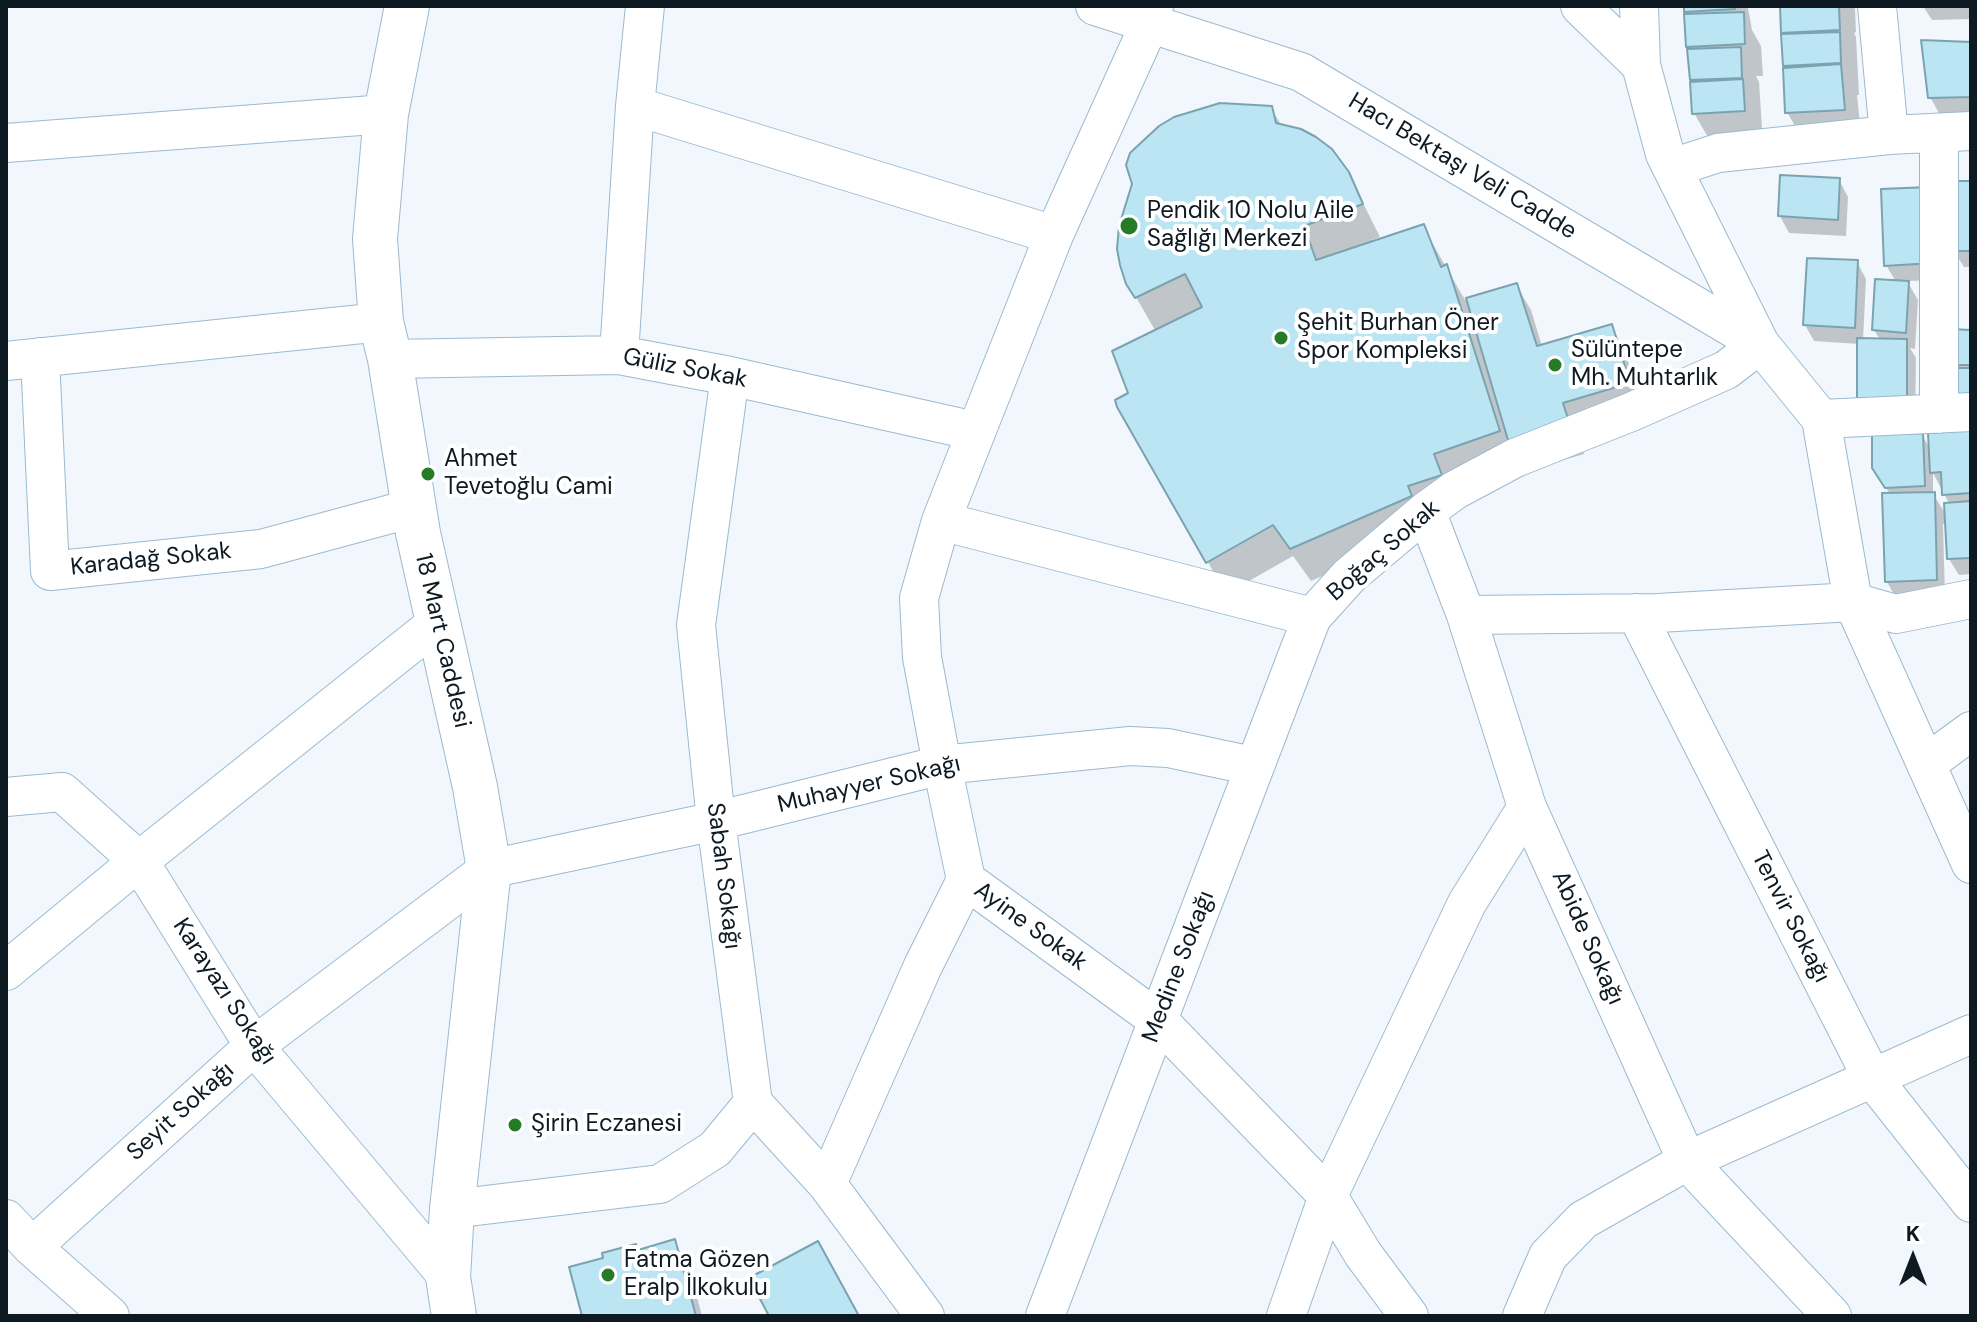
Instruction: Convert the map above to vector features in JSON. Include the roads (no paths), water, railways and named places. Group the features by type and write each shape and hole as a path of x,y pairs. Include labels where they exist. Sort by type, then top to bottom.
{"street":[{"name":"18 Mart Caddesi","path":"407,6 386,114 375,239 385,340 413,508 475,787 489,869 452,1209 451,1296"},
{"path":"619,355 635,106 645,6"},
{"name":"Hacı Bektaşı Veli Cadde","path":"1095,6 1152,14 1301,72 1760,344"},
{"path":"1580,6 1641,65"},
{"path":"1639,6 1641,65 1665,154 1760,344 1821,419 1853,602 1971,864"},
{"path":"1877,6 1889,135"},
{"name":"Ayine Sokak","path":"1152,14 1054,235 975,431 941,521 919,598 922,657 942,765 966,880 1158,1020 1328,1196 1363,1254 1409,1316"},
{"path":"635,106 1054,235"},
{"path":"6,143 386,114"},
{"path":"1672,168 1718,153 1889,135 1955,132 1955,413 1821,419"},
{"name":"Güliz Sokak","path":"23,359 385,340 619,355 730,376 975,431"},
{"name":"Boğaç Sokak","path":"941,521 1312,617 1349,576 1455,490 1515,458 1726,370 1760,344"},
{"name":"Karadağ Sokak","path":"23,359 50,571 261,549 413,508"},
{"name":"Sabah Sokağı","path":"730,376 696,625 716,821 753,1103"},
{"name":"Abide Sokağı","path":"1426,511 1466,615 1527,807 1687,1161 1832,1316"},
{"path":"1466,615 1636,613 1853,602 1896,614 1971,599"},
{"name":"Tenvir Sokağı","path":"1636,613 1872,1078 1971,1203"},
{"name":"Medine Sokağı","path":"1045,1316 1312,617"},
{"path":"6,971 438,622"},
{"path":"1926,764 1971,731"},
{"name":"Muhayyer Sokağı","path":"489,869 716,821 942,765 1130,746 1168,748 1253,766"},
{"name":"Karayazı Sokağı","path":"6,797 62,792 139,861 254,1046 451,1296"},
{"path":"1286,1316 1328,1196 1467,903 1527,807"},
{"name":"Seyit Sokağı","path":"32,1247 254,1046 489,869"},
{"path":"827,1184 923,966 966,880"},
{"path":"1522,1316 1548,1256 1583,1220 1687,1161 1971,1034"},
{"path":"452,1209 660,1184 715,1149 753,1103 827,1184 925,1316"},
{"path":"6,1219 32,1247 110,1316"},
{"path":"451,1296 471,1316"}],"place":[{"name":"Pendik 10 Nolu Aile Sağlığı Merkezi","path":"1129,226"},
{"name":"Şehit Burhan Öner Spor Kompleksi","path":"1281,338"},
{"name":"Sülüntepe Mh. Muhtarlık","path":"1555,365"},
{"name":"Ahmet Tevetoğlu Cami","path":"428,474"},
{"name":"Şirin Eczanesi","path":"515,1125"},
{"name":"Fatma Gözen Eralp İlkokulu","path":"608,1275"}]}
